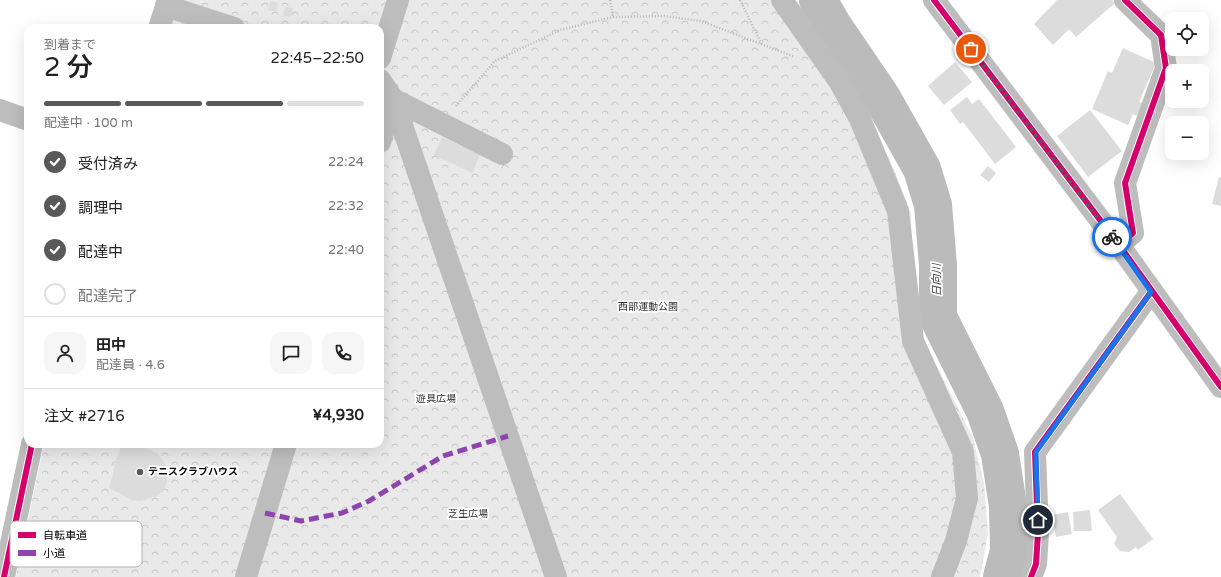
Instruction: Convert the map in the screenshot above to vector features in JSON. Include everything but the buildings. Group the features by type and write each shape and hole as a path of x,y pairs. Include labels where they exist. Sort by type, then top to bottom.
{"street":[{"path":"384,45 398,0"},
{"path":"782,0 828,66 860,119 898,211 913,341 963,452 967,498 956,541 942,577"},
{"path":"934,0 1118,245 1221,387"},
{"path":"1118,245 1133,233 1125,183 1166,68 1161,35 1125,0"},
{"path":"161,24 167,3 223,24"},
{"path":"384,86 393,98 556,577"},
{"path":"393,98 502,154"},
{"path":"384,128 393,98"},
{"path":"0,110 24,119"},
{"path":"1031,577 1036,564 1038,533 1036,452 1151,292"},
{"path":"16,521 31,448"},
{"path":"246,577 285,448"},
{"path":"4,577 10,548"}],"path":[{"path":"610,0 613,17"},
{"path":"740,0 762,45"},
{"path":"441,123 495,61 560,30 613,17 664,16 700,21 788,55 828,66"}],"green space":[{"name":"西部運動公園","path":"178,0 792,0 872,121 898,179 911,214 912,264 924,340 973,438 984,483 988,534 980,577 16,577 18,567 142,567 142,521 28,521 43,448 384,448 384,24 171,24"}],"waterway":[{"name":"日向川","path":"818,0 833,26 882,98 922,169 933,205 938,265 938,317 985,411 1000,454 1008,506 1009,551 1002,577"}],"marked path":[{"path":"265,513 301,521 342,513 369,501 443,456 508,436"}],"cycle path":[{"path":"934,0 1119,245 1221,387"},
{"path":"1119,245 1133,233 1125,183 1166,68 1161,35 1125,0"},
{"path":"1031,577 1036,564 1038,533 1035,452 1151,292"},
{"path":"16,521 31,448"},
{"path":"4,577 10,548"}],"way so far":[{"path":"971,49 1112,237"}],"place":[{"name":"テニスクラブハウス","path":"140,472"}],"route":[{"path":"1038,520 1036,452 1151,292 1112,237"}],"park label":[{"name":"遊具広場","path":"436,399"},
{"name":"芝生広場","path":"468,514"}]}
